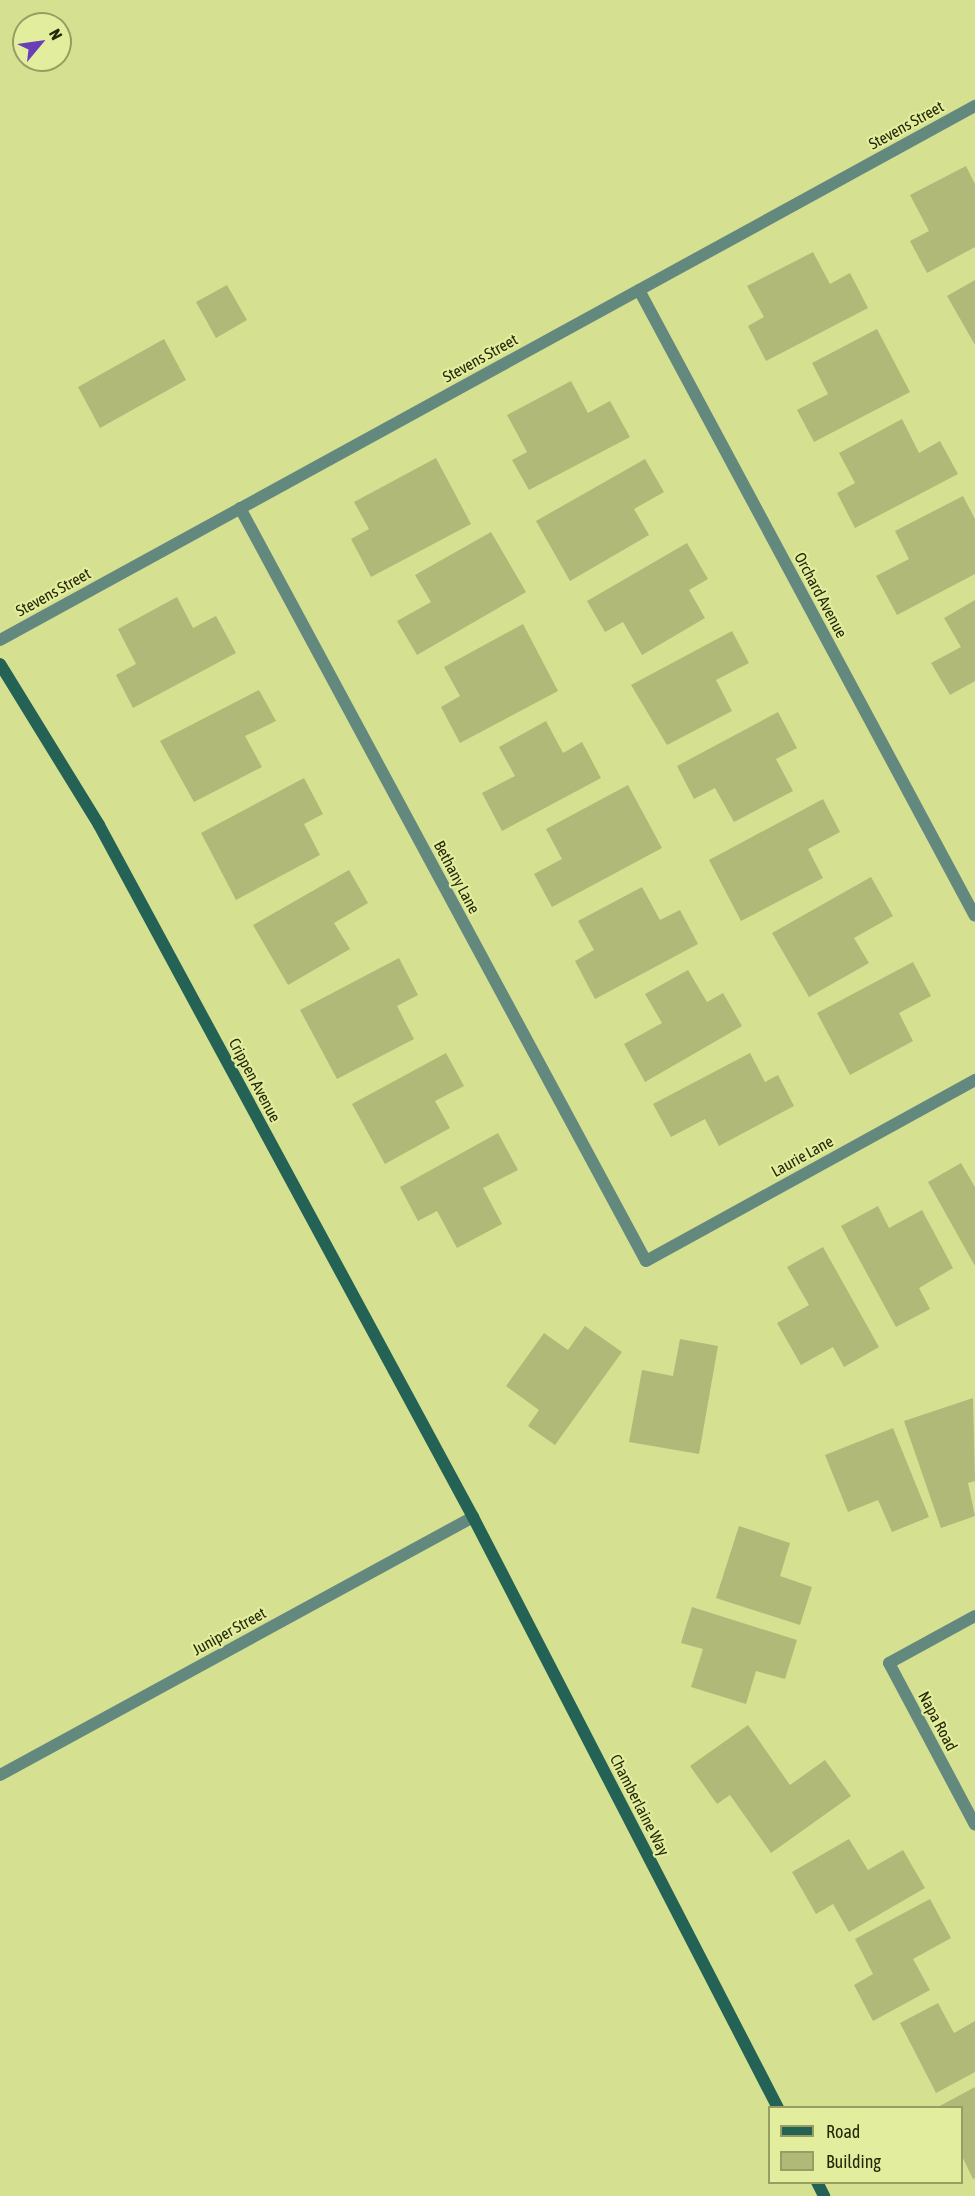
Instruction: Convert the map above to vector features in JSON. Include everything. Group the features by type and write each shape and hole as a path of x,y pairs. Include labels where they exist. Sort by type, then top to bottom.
{"main road":[{"name":"Crippen Avenue","path":"0,664 99,825 473,1517"},
{"name":"Chamberlaine Way","path":"473,1517 777,2106"}],"street":[{"name":"Stevens Street","path":"0,639 975,106"},
{"name":"Orchard Avenue","path":"639,290 975,916"},
{"name":"Bethany Lane","path":"240,508 646,1261"},
{"name":"Laurie Lane","path":"646,1261 975,1080"},
{"name":"Juniper Street","path":"0,1775 473,1517"},
{"name":"Napa Road","path":"975,1616 889,1663 975,1825"}],"building":[{"path":"966,166 975,184 975,247 927,273 910,241 929,231 910,195"},
{"path":"813,252 830,284 850,273 868,308 766,361 748,326 764,317 747,286"},
{"path":"975,280 975,345 947,296"},
{"path":"227,285 247,320 216,338 196,302"},
{"path":"877,329 910,392 814,442 797,410 828,394 812,363"},
{"path":"164,339 186,380 100,428 78,387"},
{"path":"571,381 588,413 610,401 630,437 529,490 512,460 527,452 507,415"},
{"path":"902,419 919,453 940,441 958,474 855,528 837,493 855,483 839,453"},
{"path":"436,458 471,524 371,577 351,539 369,529 354,502"},
{"path":"645,459 664,492 634,509 649,535 570,581 536,521"},
{"path":"963,496 975,519 975,574 897,615 876,576 909,559 895,531"},
{"path":"491,532 526,592 417,655 397,621 431,602 415,575"},
{"path":"687,543 708,579 689,590 705,618 642,655 623,622 605,632 587,601"},
{"path":"177,597 193,628 216,616 236,653 133,708 116,675 136,664 118,629"},
{"path":"975,600 975,681 950,695 931,663 961,647 944,618"},
{"path":"523,624 558,691 460,743 441,707 460,696 444,667"},
{"path":"732,631 749,663 716,680 732,711 667,745 631,685"},
{"path":"259,690 276,721 245,736 262,767 194,802 160,741"},
{"path":"778,712 797,748 776,759 793,791 734,822 715,788 694,799 677,766"},
{"path":"546,721 563,753 582,742 601,778 502,831 482,793 515,776 499,747"},
{"path":"304,778 323,814 304,824 320,855 236,900 201,833"},
{"path":"628,785 662,848 552,907 534,874 562,859 546,829"},
{"path":"823,799 840,832 808,849 823,878 741,921 709,860"},
{"path":"349,870 368,903 334,923 350,949 288,985 253,925"},
{"path":"871,877 893,916 854,938 869,963 809,997 772,933"},
{"path":"642,887 660,920 680,910 698,944 595,999 575,961 594,950 578,921"},
{"path":"399,958 418,995 397,1006 414,1039 337,1079 300,1010"},
{"path":"913,962 931,996 899,1013 913,1041 850,1075 817,1013"},
{"path":"688,970 707,1002 723,993 742,1026 645,1082 624,1044 662,1023 645,994"},
{"path":"446,1053 464,1086 435,1101 450,1128 385,1164 352,1104"},
{"path":"750,1053 765,1082 778,1075 794,1106 719,1146 705,1119 671,1137 653,1104"},
{"path":"498,1133 518,1170 483,1188 502,1224 457,1248 437,1211 418,1221 400,1187"},
{"path":"961,1163 975,1187 975,1266 928,1182"},
{"path":"878,1206 889,1228 922,1210 953,1268 919,1288 930,1309 896,1327 841,1226"},
{"path":"823,1247 879,1347 844,1367 833,1347 801,1365 777,1323 809,1305 787,1267"},
{"path":"585,1326 622,1352 555,1445 528,1426 539,1410 506,1386 544,1333 568,1350"},
{"path":"680,1339 718,1346 699,1454 629,1442 642,1370 673,1376"},
{"path":"973,1398 975,1481 968,1483 975,1516 941,1528 904,1421"},
{"path":"893,1428 929,1517 892,1532 878,1500 848,1512 825,1455"},
{"path":"739,1526 790,1543 780,1576 812,1587 800,1625 716,1598"},
{"path":"692,1607 797,1640 785,1679 756,1671 746,1704 691,1687 703,1649 681,1643"},
{"path":"748,1725 790,1785 825,1760 851,1796 771,1853 730,1795 717,1804 690,1766"},
{"path":"849,1839 868,1870 903,1850 925,1888 849,1932 833,1904 816,1914 792,1872"},
{"path":"930,1899 951,1938 913,1959 930,1990 873,2021 854,1985 873,1974 855,1939"},
{"path":"938,2003 954,2033 975,2021 975,2072 936,2093 900,2023"},
{"path":"975,2087 975,2178 973,2179 963,2158 963,2106 940,2106"}]}
